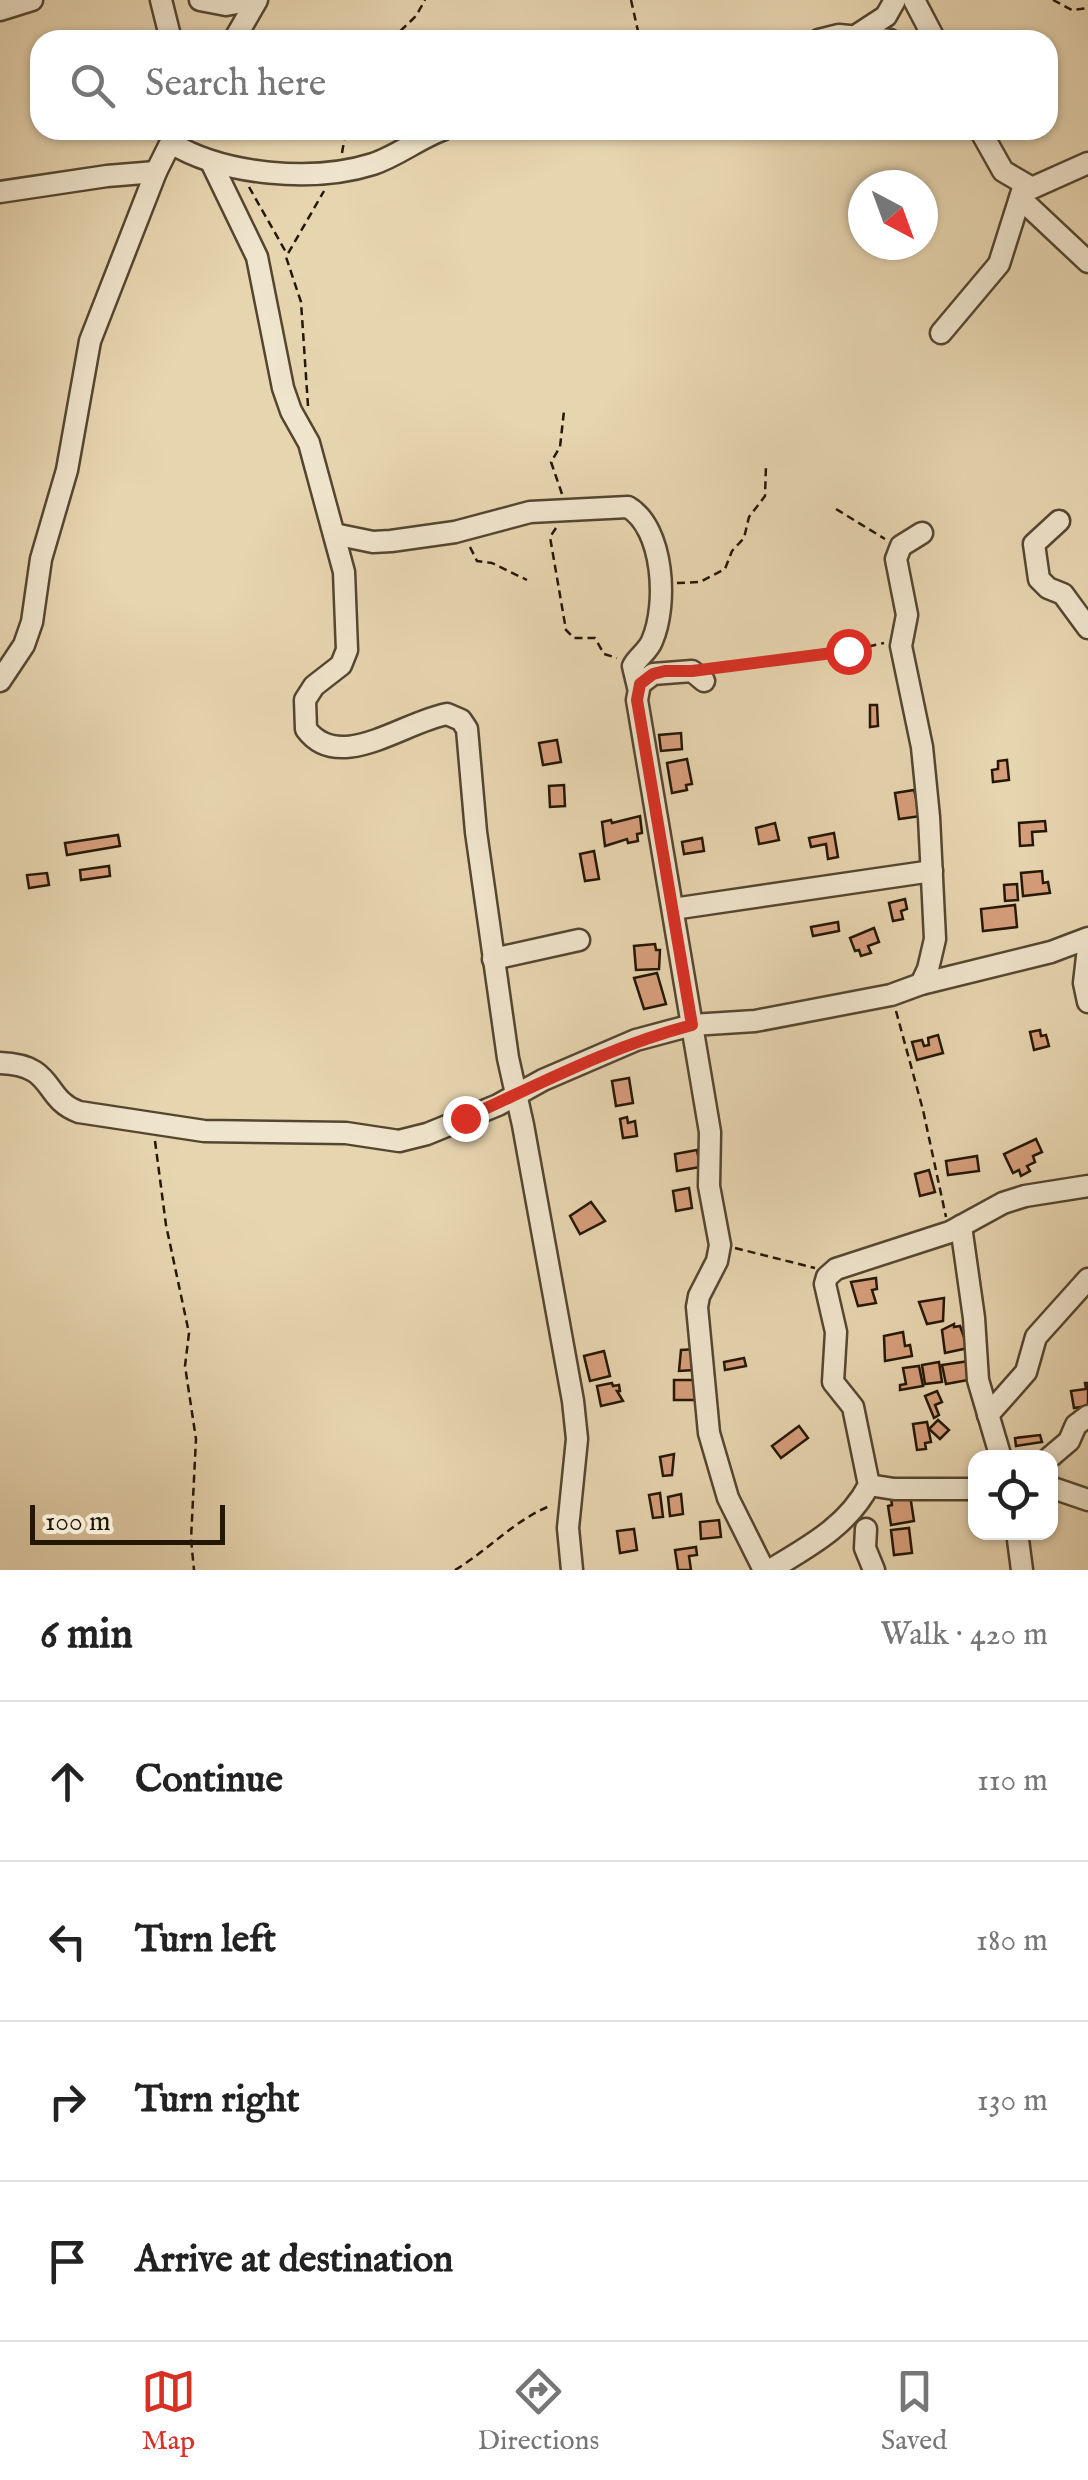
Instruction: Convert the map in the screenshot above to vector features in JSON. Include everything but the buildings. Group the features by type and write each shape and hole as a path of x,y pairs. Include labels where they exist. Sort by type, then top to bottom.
{"street":[{"path":"0,10 32,0"},
{"path":"161,0 168,30"},
{"path":"200,0 223,5 255,0"},
{"path":"239,30 255,0"},
{"path":"864,30 886,16 895,0"},
{"path":"914,0 930,30"},
{"path":"0,681 24,645 32,622 41,560 67,470 90,341 172,140"},
{"path":"178,140 193,156 211,162 238,169 288,173 373,164 422,140"},
{"path":"985,140 1003,171 1088,262"},
{"path":"211,162 257,257 283,388 309,443 346,584 348,650 342,665 314,686 305,700 306,728 320,742 346,749 447,714 461,720 468,738 493,960 573,1401 577,1439 570,1498 568,1551 572,1570"},
{"path":"1022,191 1078,174 1088,163"},
{"path":"0,192 156,172"},
{"path":"941,333 999,264 1022,191"},
{"path":"334,534 373,542 455,532 530,512 619,505 636,511 647,525 660,582 654,635 634,663 637,700 710,1132 710,1186 720,1245 718,1262 698,1296 697,1307 706,1415 728,1498 767,1570 822,1538 845,1519 869,1484 853,1407 832,1382 836,1332 826,1280 836,1269 955,1229 1004,1203 1088,1186"},
{"path":"1058,521 1034,544 1037,572 1044,584 1063,594 1086,623"},
{"path":"921,984 935,940 932,871 927,788 902,646 906,606 896,560 901,546 922,533"},
{"path":"638,687 653,674 698,676"},
{"path":"673,909 932,871"},
{"path":"0,1063 30,1067 72,1110 226,1132 346,1133 399,1141 426,1134 516,1096 542,1080 636,1040 692,1025 755,1021 891,995 1051,952 1088,938"},
{"path":"493,960 579,940"},
{"path":"1088,948 1084,971 1088,1002"},
{"path":"955,1229 974,1318 978,1380 999,1450"},
{"path":"988,1416 1026,1372 1036,1338 1088,1279"},
{"path":"1058,1450 1088,1416"},
{"path":"869,1484 894,1489 968,1490"},
{"path":"1058,1490 1088,1500"},
{"path":"866,1529 865,1548 874,1570"},
{"path":"1018,1540 1022,1570"}],"path":[{"path":"402,30 425,0"},
{"path":"632,0 638,30"},
{"path":"1053,0 1072,10 1088,8"},
{"path":"287,254 338,170 344,140"},
{"path":"238,169 287,254 301,302 308,413"},
{"path":"564,411 560,446 551,462 567,510 567,522 552,530 550,537 566,630 574,638 595,638 608,657 627,658 634,663"},
{"path":"660,582 700,582 725,570 732,550 744,538 750,517 765,496 766,465"},
{"path":"836,509 901,546"},
{"path":"455,532 466,540 474,559 527,580"},
{"path":"698,676 867,648 904,638"},
{"path":"891,995 955,1229"},
{"path":"155,1124 154,1146 166,1225 188,1333 185,1366 196,1439 191,1539 194,1570"},
{"path":"720,1245 808,1265 826,1280"},
{"path":"455,1570 520,1520 570,1498"}],"route":[{"path":"465,1118 636,1040 692,1025 637,700 640,684 665,671 848,651"}]}
